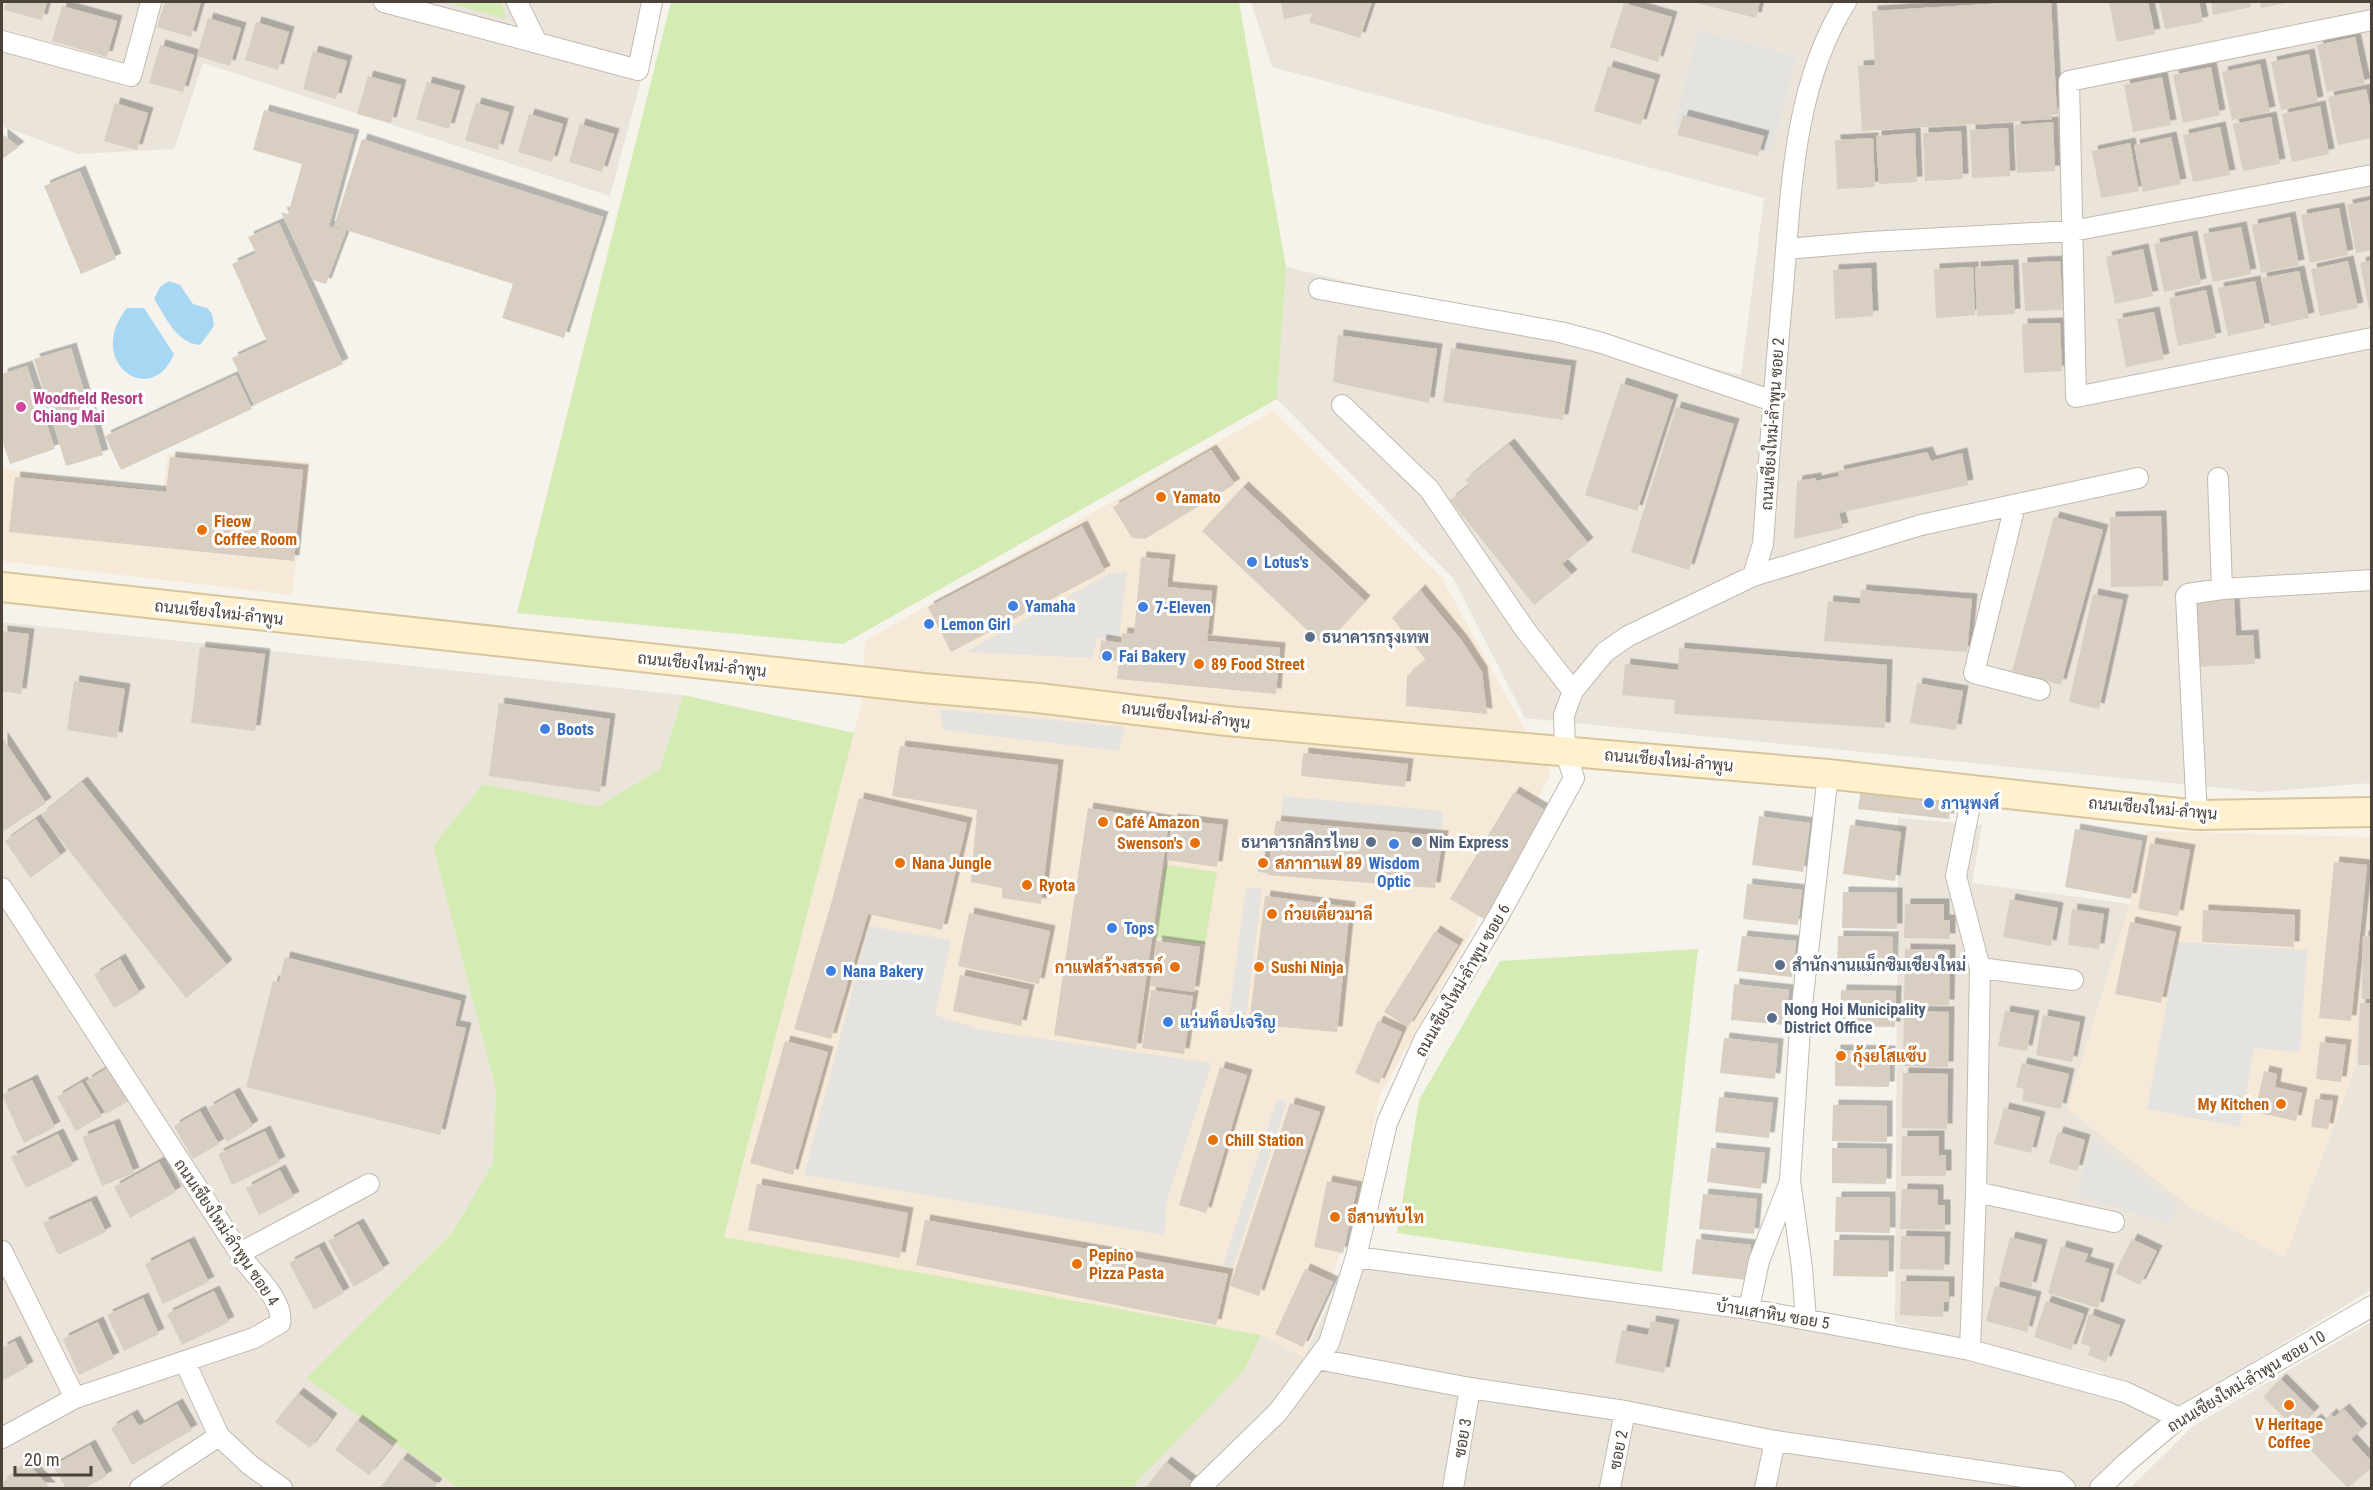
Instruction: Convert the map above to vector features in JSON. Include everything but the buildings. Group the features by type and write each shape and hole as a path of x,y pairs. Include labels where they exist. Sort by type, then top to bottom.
{"main road":[{"name":"ถนนเชียงใหม่-ลำพูน","path":"2,587 1227,720 1828,774 2197,814 2372,812"}],"street":[{"path":"2,41 131,76 151,2"},
{"path":"384,2 638,70 652,2"},
{"path":"517,2 537,43"},
{"name":"ถนนเชียงใหม่-ลำพูน ซอย 2","path":"1753,576 1763,544 1790,189 1805,106 1817,61 1846,2"},
{"path":"2372,20 2069,81 2076,397 2372,338"},
{"path":"1786,249 2072,231 2372,175"},
{"path":"1319,289 1560,332 1602,343 1773,401"},
{"path":"1342,405 1429,489 1526,631 1573,691"},
{"path":"1565,751 1564,715 1573,691 1605,652 1628,636 1753,576 1921,525 2138,478"},
{"path":"2218,478 2222,589"},
{"path":"2016,505 1974,673 2040,690"},
{"path":"2197,814 2185,599 2188,594 2222,589 2372,580"},
{"name":"ถนนเชียงใหม่-ลำพูน ซอย 6","path":"1200,1488 1278,1412 1329,1343 1356,1257 1387,1123 1424,1040 1498,917 1574,778 1565,751"},
{"path":"1806,1319 1802,1268 1790,1180 1801,1014 1828,774"},
{"path":"1970,1350 1976,1191 1980,968 1956,876 1973,790"},
{"name":"ถนนเชียงใหม่-ลำพูน ซอย 4","path":"2,888 282,1316 280,1323 254,1338 75,1398 2,1438"},
{"path":"1980,968 2073,980"},
{"path":"1749,1309 1759,1261 1790,1180"},
{"path":"240,1253 369,1184"},
{"path":"1976,1191 2114,1222"},
{"path":"2,1251 75,1398"},
{"name":"บ้านเสาหิน ซอย 5","path":"1356,1257 1749,1309 1970,1350 2125,1392 2179,1418"},
{"name":"ถนนเชียงใหม่-ลำพูน ซอย 10","path":"2100,1488 2179,1418 2372,1306"},
{"path":"1317,1359 1470,1388 1625,1411 1775,1441 2058,1482 2066,1488"},
{"path":"185,1362 219,1437 250,1465 282,1488"},
{"name":"ซอย 3","path":"1453,1488 1470,1388"},
{"name":"ซอย 2","path":"1610,1488 1625,1411"},
{"path":"140,1488 219,1437"},
{"path":"1765,1488 1775,1441"}],"shaded area":[{"path":"2,2 662,2 610,196 203,63 174,149 78,154 2,126"},
{"path":"1251,2 2371,2 2371,783 2261,792 1525,718 1453,578 1277,399 1286,267 1741,375 1764,198 1272,67"},
{"path":"1699,31 1796,56 1772,152 1674,127"},
{"path":"1273,411 1442,578 1512,707 1551,773 1468,939 1379,1097 1357,1205 1304,1358 1261,1335 724,1238 862,702 865,641"},
{"path":"168,454 310,462 292,595 2,561 2,469 163,491"},
{"path":"1127,572 1119,637 1097,639 1092,658 965,652 1109,574"},
{"path":"2,622 683,695 660,769 597,807 483,784 433,846 496,1090 493,1163 452,1233 306,1378 458,1488 2,1488"},
{"path":"940,709 1125,727 1119,751 943,730"},
{"path":"1283,796 1443,811 1442,830 1281,815"},
{"path":"1898,818 1982,825 1972,883 2130,904 2067,1108 2285,1257 2354,1071 2371,837 2371,1290 2197,1396 2128,1449 2090,1488 1134,1488 1136,1483 1244,1371 1261,1335 1304,1356 1347,1264 1665,1304 1969,1357 2097,1389 2103,1373 1895,1323"},
{"path":"2147,831 2371,837 2354,1071 2285,1258 2188,1206 2067,1108 2130,904"},
{"path":"1246,888 1262,889 1245,1024 1228,1022"},
{"path":"869,926 951,940 935,1015 981,1030 1212,1063 1167,1200 1164,1235 804,1175"},
{"path":"2178,942 2307,950 2300,1052 2254,1048 2240,1127 2147,1109"},
{"path":"1277,1099 1287,1102 1233,1268 1223,1265"},
{"path":"2093,1140 2176,1204 2170,1223 2076,1195"},
{"path":"2371,1322 2371,1488 2130,1488 2193,1426"}],"green space":[{"path":"446,2 501,2 506,19"},
{"path":"671,2 1239,2 1286,267 1277,399 843,644 517,613"},
{"path":"683,695 854,733 724,1237 1261,1335 1244,1371 1136,1483 1134,1488 458,1488 306,1378 452,1233 493,1163 496,1090 433,846 483,784 597,807 660,769"},
{"path":"1165,865 1217,872 1205,944 1156,937"},
{"path":"1698,949 1662,1272 1397,1233 1419,1100 1500,961"}],"water":[{"path":"169,281 180,285 193,304 207,308 212,314 214,326 200,345 184,340 172,328 154,299 160,287"},
{"path":"127,308 144,308 174,354 164,370 151,378 138,378 126,372 117,361 113,345 116,327"}],"place":[{"name":"Woodfield Resort Chiang Mai","path":"21,407"},
{"name":"Yamato","path":"1161,497"},
{"name":"Fieow Coffee Room","path":"202,530"},
{"name":"Lotus's","path":"1252,562"},
{"name":"Yamaha","path":"1013,606"},
{"name":"7-Eleven","path":"1143,607"},
{"name":"Lemon Girl","path":"929,624"},
{"name":"ธนาคารกรุงเทพ","path":"1310,637"},
{"name":"Fai Bakery","path":"1107,656"},
{"name":"89 Food Street","path":"1199,664"},
{"name":"Boots","path":"545,729"},
{"name":"ภานุพงศ์","path":"1929,803"},
{"name":"Café Amazon","path":"1103,822"},
{"name":"ธนาคารกสิกรไทย","path":"1371,842"},
{"name":"Nim Express","path":"1417,842"},
{"name":"Swenson's","path":"1195,843"},
{"name":"Wisdom Optic","path":"1394,844"},
{"name":"Nana Jungle","path":"900,863"},
{"name":"สภากาแฟ 89","path":"1263,863"},
{"name":"Ryota","path":"1027,885"},
{"name":"ก๋วยเตี๋ยวมาลี","path":"1272,914"},
{"name":"Tops","path":"1112,928"},
{"name":"สำนักงานแม็กซิมเชียงใหม่","path":"1780,965"},
{"name":"กาแฟสร้างสรรค์","path":"1175,967"},
{"name":"Sushi Ninja","path":"1259,967"},
{"name":"Nana Bakery","path":"831,971"},
{"name":"Nong Hoi Municipality District Office","path":"1772,1018"},
{"name":"แว่นท็อปเจริญ","path":"1168,1022"},
{"name":"กุ้งยโสแซ๊บ","path":"1841,1056"},
{"name":"My Kitchen","path":"2281,1104"},
{"name":"Chill Station","path":"1213,1140"},
{"name":"อีสานทับไท","path":"1335,1217"},
{"name":"Pepino Pizza Pasta","path":"1077,1264"},
{"name":"V Heritage Coffee","path":"2289,1405"}]}
